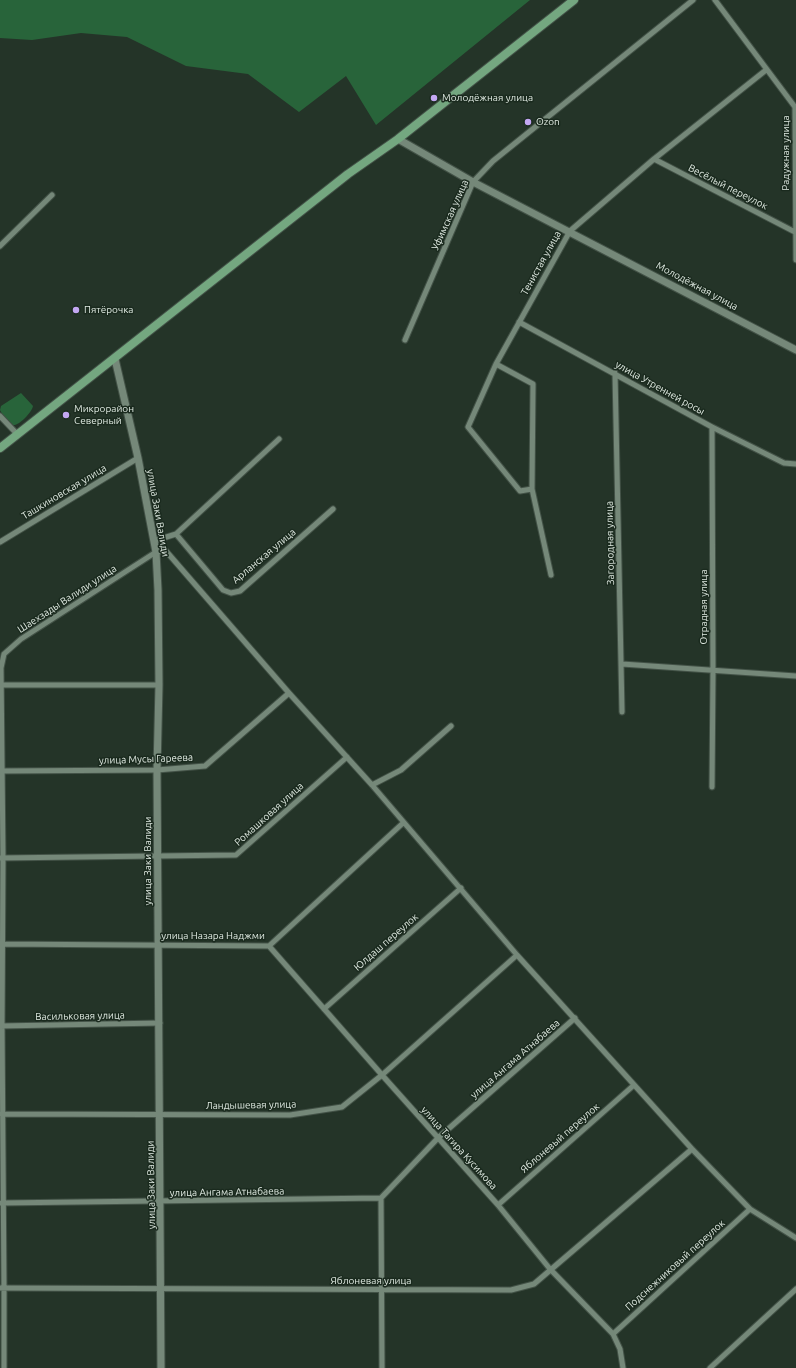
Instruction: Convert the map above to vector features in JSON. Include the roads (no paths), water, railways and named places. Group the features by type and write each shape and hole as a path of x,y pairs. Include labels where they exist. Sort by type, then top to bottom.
{"main road":[{"path":"0,448 115,359 348,174 398,139 574,0"}],"street":[{"name":"Уфимская улица","path":"405,340 473,182 493,161 693,0"},
{"name":"Радужная улица","path":"716,0 766,70 796,107 796,260"},
{"name":"Тенистая улица","path":"532,489 520,491 468,427 496,364 518,322 570,231 654,158 766,70"},
{"name":"Молодёжная улица","path":"398,139 473,182 570,231 796,350"},
{"name":"Весёлый переулок","path":"654,158 795,232"},
{"path":"0,246 52,195"},
{"name":"улица Утренней росы","path":"518,322 615,373 712,427 784,463 796,464"},
{"name":"улица Заки Валиди","path":"115,359 138,458 154,541 158,590 159,685 157,770 160,1023 161,1368"},
{"path":"496,364 532,384 532,489 550,575"},
{"name":"Загородная улица","path":"615,373 622,712"},
{"path":"0,416 18,435"},
{"name":"Отрадная улица","path":"712,427 712,787"},
{"path":"154,541 176,534 279,439"},
{"name":"Ташкиновская улица","path":"0,542 138,458"},
{"name":"Арланская улица","path":"176,534 223,590 231,593 240,591 333,509"},
{"path":"156,552 166,551 289,693 372,785 517,955 692,1149 750,1209 796,1238"},
{"name":"Шаехзады Валиди улица","path":"4,1368 1,1114 1,668 4,654 21,639 156,552"},
{"path":"622,664 796,676"},
{"path":"0,685 159,685"},
{"name":"улица Мусы Гареева","path":"1,771 157,770 205,766 289,693"},
{"path":"372,785 401,770 451,726"},
{"name":"Ромашковая улица","path":"1,858 236,855 347,757"},
{"name":"улица Назара Наджми","path":"1,944 269,946 403,823"},
{"name":"Юлдаш переулок","path":"324,1009 461,888"},
{"name":"улица Тагира Кусимова","path":"269,946 498,1205 550,1269 613,1334 620,1349 623,1368"},
{"name":"Ландышевая улица","path":"1,1114 290,1115 342,1107 382,1075 517,955"},
{"name":"улица Ангама Атнабаева","path":"2,1203 382,1198 438,1138 575,1018"},
{"name":"Васильковая улица","path":"1,1026 160,1023"},
{"name":"Яблоневый переулок","path":"498,1205 634,1085"},
{"name":"Яблоневая улица","path":"2,1288 511,1290 534,1284 692,1149"},
{"path":"382,1198 382,1368"},
{"name":"Подснежниковый переулок","path":"613,1334 750,1209"},
{"path":"710,1368 796,1289"}],"place":[{"name":"Молодёжная улица","path":"434,98"},
{"name":"Ozon","path":"528,122"},
{"name":"Пятёрочка","path":"76,310"},
{"name":"Микрорайон Северный","path":"66,415"}]}
